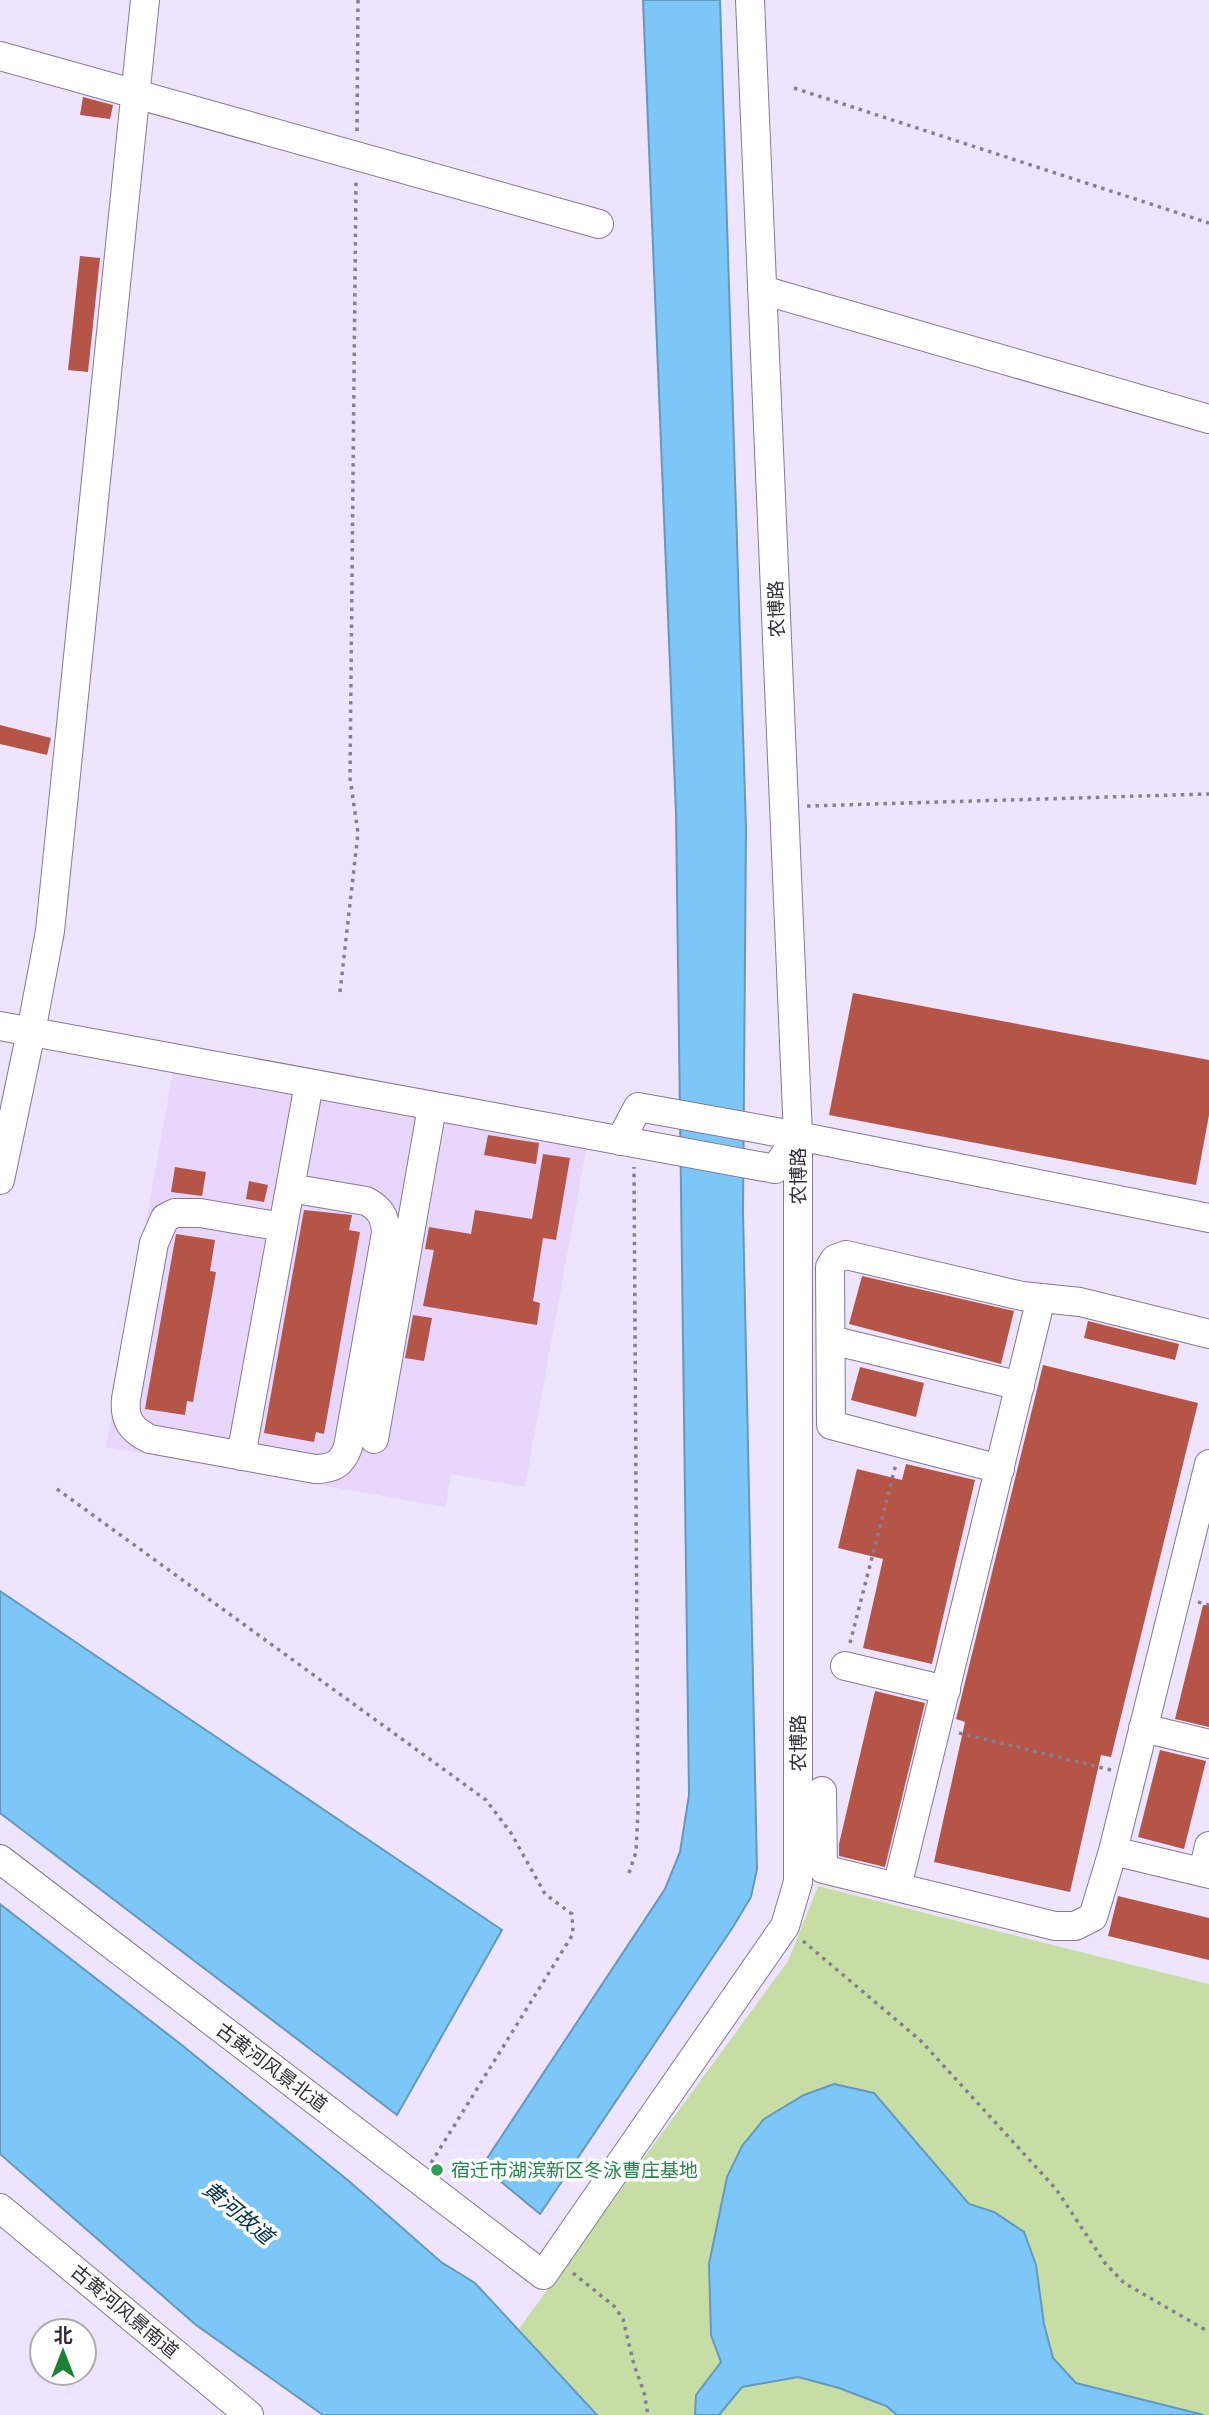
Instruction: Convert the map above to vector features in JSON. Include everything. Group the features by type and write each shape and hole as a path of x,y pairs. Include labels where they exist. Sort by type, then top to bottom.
{"street":[{"path":"0,1180 32,1032 50,932 145,0"},
{"name":"农博路","path":"549,2267 785,1926 798,1882 785,1133 784,807 750,0"},
{"path":"0,56 599,224"},
{"path":"762,290 1209,419"},
{"path":"0,1026 775,1169 785,1133"},
{"path":"241,1456 309,1084"},
{"path":"374,1439 432,1107"},
{"path":"627,1143 638,1107 785,1133 1209,1218"},
{"path":"283,1227 200,1213 175,1213 165,1218 154,1243 126,1399 125,1413 128,1423 138,1434 150,1439 241,1456 326,1469 336,1466 344,1458 386,1233 385,1223 377,1207 366,1201 290,1188"},
{"path":"1000,1469 831,1425 830,1268 835,1259 846,1255 1022,1296 1080,1302 1209,1334"},
{"path":"897,1887 1041,1298"},
{"path":"831,1340 1020,1386"},
{"path":"822,1791 823,1869 1055,1926 1075,1926 1093,1917 1113,1851 1209,1464"},
{"path":"845,1665 946,1690"},
{"path":"1143,1728 1209,1744"},
{"path":"1113,1851 1207,1864"},
{"name":"古黄河风景北道","path":"0,1859 421,2181 549,2267"},
{"name":"古黄河风景南道","path":"0,2208 249,2415"}],"path":[{"path":"340,992 358,833 350,778 358,0"},
{"path":"794,88 1209,223"},
{"path":"784,807 1209,794"},
{"path":"627,1143 638,1811 636,1852 629,1873"},
{"path":"845,1665 901,1444"},
{"path":"57,1489 486,1800 511,1833 545,1894 572,1914 573,1934 464,2107 421,2181"},
{"path":"936,1727 1132,1775"},
{"path":"785,1926 920,2041 1056,2189 1105,2263 1124,2283 1209,2332"},
{"path":"549,2267 614,2306 623,2319 648,2415"}],"shaded area":[{"path":"173,1071 587,1145 525,1487 451,1474 445,1507 106,1447"}],"green space":[{"path":"818,1886 1209,1984 1209,2415 1121,2415 1119,2394 1076,2383 1053,2358 1045,2324 994,2212 969,2204 874,2093 742,2146 728,2177 717,2219 711,2335 721,2362 696,2395 695,2415 597,2415 518,2330 788,1961"},
{"path":"798,2377 862,2396 897,2415 719,2415 742,2387"}],"water":[{"path":"643,0 720,0 746,828 743,1211 757,1869 751,1897 733,1927 540,2214 482,2166 665,1889 680,1852 689,1795 676,813"},
{"path":"0,1591 502,1930 397,2115 0,1813"},
{"name":"黄河故道","path":"0,1904 183,2046 350,2182 441,2262 475,2283 597,2415 323,2415 196,2325 0,2154"},
{"path":"834,2084 874,2093 969,2204 994,2212 1024,2232 1036,2265 1044,2324 1053,2358 1076,2383 1204,2415 897,2415 886,2406 839,2388 798,2377 742,2387 719,2415 695,2415 696,2395 721,2362 711,2335 709,2264 727,2177 742,2146 764,2119 804,2095"}],"building":[{"path":"83,97 113,105 110,119 80,115"},
{"path":"80,256 100,258 88,372 68,370"},
{"path":"0,725 51,738 47,755 0,744"},
{"path":"853,993 1209,1060 1209,1115 1196,1185 829,1115"},
{"path":"488,1135 539,1143 536,1164 484,1155"},
{"path":"543,1154 570,1158 556,1240 543,1238 533,1301 540,1303 537,1325 423,1306 434,1250 425,1249 429,1227 471,1234 475,1210 532,1219"},
{"path":"175,1167 206,1172 202,1196 171,1192"},
{"path":"249,1181 268,1185 264,1202 246,1199"},
{"path":"304,1210 352,1215 349,1230 360,1232 324,1434 316,1432 314,1442 264,1433"},
{"path":"176,1234 215,1240 210,1271 216,1272 193,1402 187,1401 185,1415 145,1409"},
{"path":"862,1276 1014,1311 1001,1364 849,1324"},
{"path":"413,1315 432,1318 424,1361 405,1358"},
{"path":"1088,1321 1179,1344 1175,1360 1084,1338"},
{"path":"1043,1365 1198,1403 1111,1757 1101,1755 1070,1892 934,1862 965,1722 956,1719"},
{"path":"860,1367 924,1383 916,1417 851,1400"},
{"path":"906,1464 975,1480 932,1664 863,1648 883,1559 838,1548 857,1469 902,1480"},
{"path":"1203,1605 1209,1605 1209,1727 1175,1719"},
{"path":"875,1691 925,1703 885,1867 839,1856 839,1844"},
{"path":"1160,1750 1206,1761 1184,1849 1138,1837"},
{"path":"1118,1896 1209,1918 1209,1960 1108,1936"}],"place":[{"name":"宿迁市湖滨新区冬泳曹庄基地","path":"437,2170"}]}
